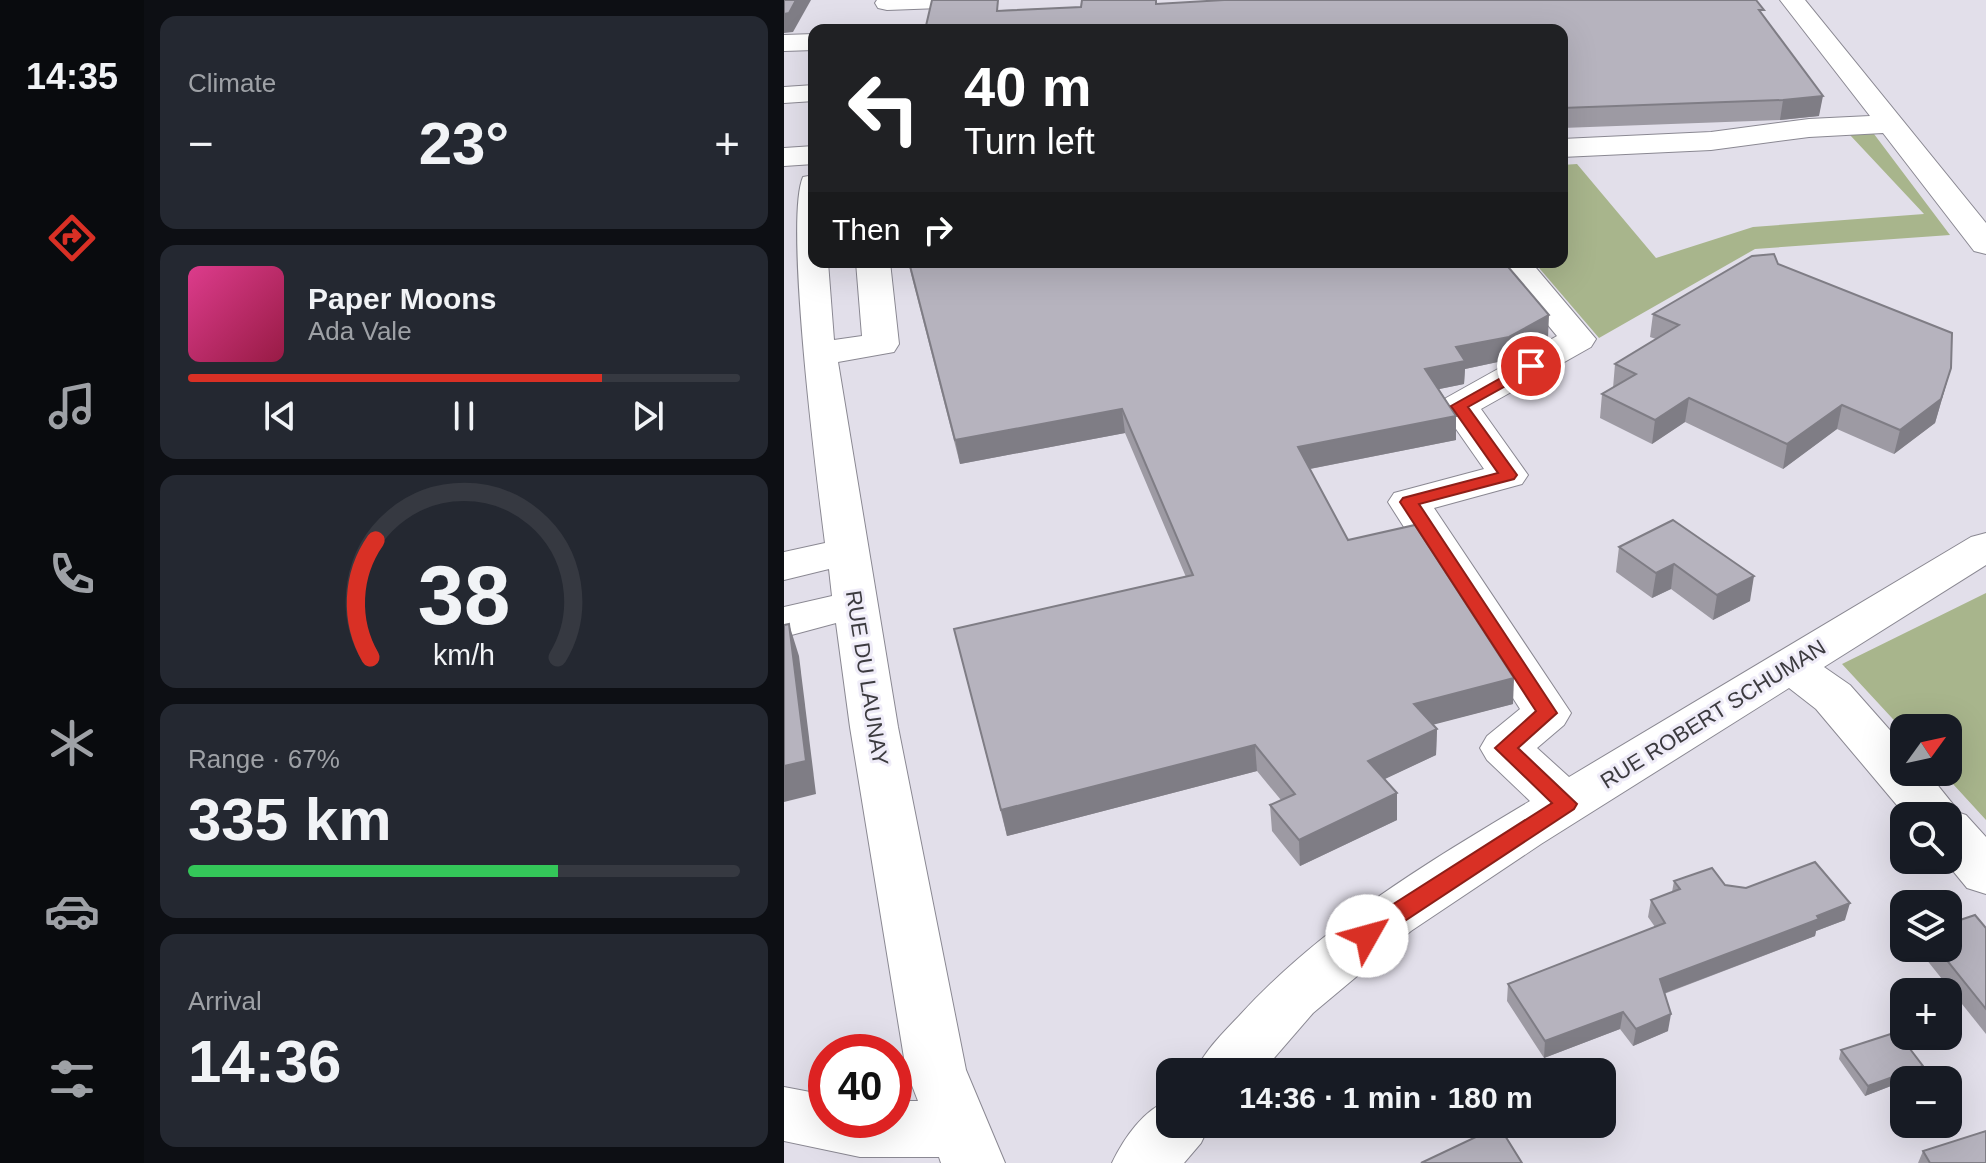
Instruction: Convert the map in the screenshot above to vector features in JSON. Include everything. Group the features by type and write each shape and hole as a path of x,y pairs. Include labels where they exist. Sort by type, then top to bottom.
{"street":[{"path":"878,24 888,2 967,0"},
{"path":"1792,0 1986,244"},
{"path":"784,43 808,42"},
{"path":"784,95 808,93"},
{"path":"1568,148 1711,141 1809,128 1891,124"},
{"path":"784,157 808,155"},
{"name":"RUE DU LAUNAY","path":"808,218 798,310 818,354 874,727 936,1070 967,1146"},
{"path":"818,354 881,344 874,268"},
{"path":"1518,268 1578,339 1459,406 1508,475 1409,502 1547,713 1505,748 1566,804"},
{"name":"RUE ROBERT SCHUMAN","path":"1238,1058 1293,996 1392,916 1566,804 1986,546"},
{"path":"784,566 847,551"},
{"path":"784,622 856,604"},
{"path":"1791,666 1833,697 1924,802"},
{"path":"1962,845 1986,873"},
{"path":"784,1114 967,1146"},
{"path":"1144,1163 1166,1138"}],"green space":[{"path":"1874,134 1950,235 1755,249 1599,338 1539,268 1568,268 1568,165 1577,164 1656,258 1753,227 1924,214 1850,135"},
{"path":"1986,593 1986,820 1955,786 1962,786 1962,714 1890,716 1842,664"}],"building":[{"path":"784,0 796,0 789,13 784,14"},
{"path":"932,0 998,0 997,11 1081,7 1082,0 1156,0 1156,4 1224,0 1756,0 1764,10 1759,10 1823,96 1568,108 1568,24 926,24"},
{"path":"1774,254 1778,264 1952,333 1951,368 1941,399 1900,430 1842,405 1787,444 1689,398 1655,420 1602,394 1636,374 1615,364 1679,325 1653,314 1752,256"},
{"path":"911,268 1509,268 1549,315 1509,337 1456,347 1465,361 1425,369 1456,416 1298,447 1348,540 1415,525 1514,678 1414,704 1437,729 1368,761 1397,793 1299,840 1270,805 1295,794 1255,745 1001,810 954,629 1193,575 1122,409 955,440"},
{"path":"1673,520 1754,576 1717,595 1674,564 1656,573 1619,547"},
{"path":"789,624 806,761 784,766 784,625"},
{"path":"1815,862 1850,903 1817,916 1819,919 1660,979 1671,1014 1636,1029 1623,1012 1545,1041 1508,984 1665,923 1651,900 1680,889 1674,881 1712,868 1725,885 1746,888"},
{"path":"1975,915 1986,928 1986,1009 1948,962 1962,962 1962,919"},
{"path":"1890,1034 1890,1050 1911,1050 1923,1066 1890,1066 1890,1078 1868,1086 1841,1050"},
{"path":"1986,1131 1986,1163 1930,1163 1923,1151"},
{"path":"1474,1138 1506,1138 1522,1163 1421,1163"}],"route":[{"path":"1367,936 1392,916 1566,804 1505,748 1547,713 1409,502 1508,475 1459,406 1531,366"}]}
